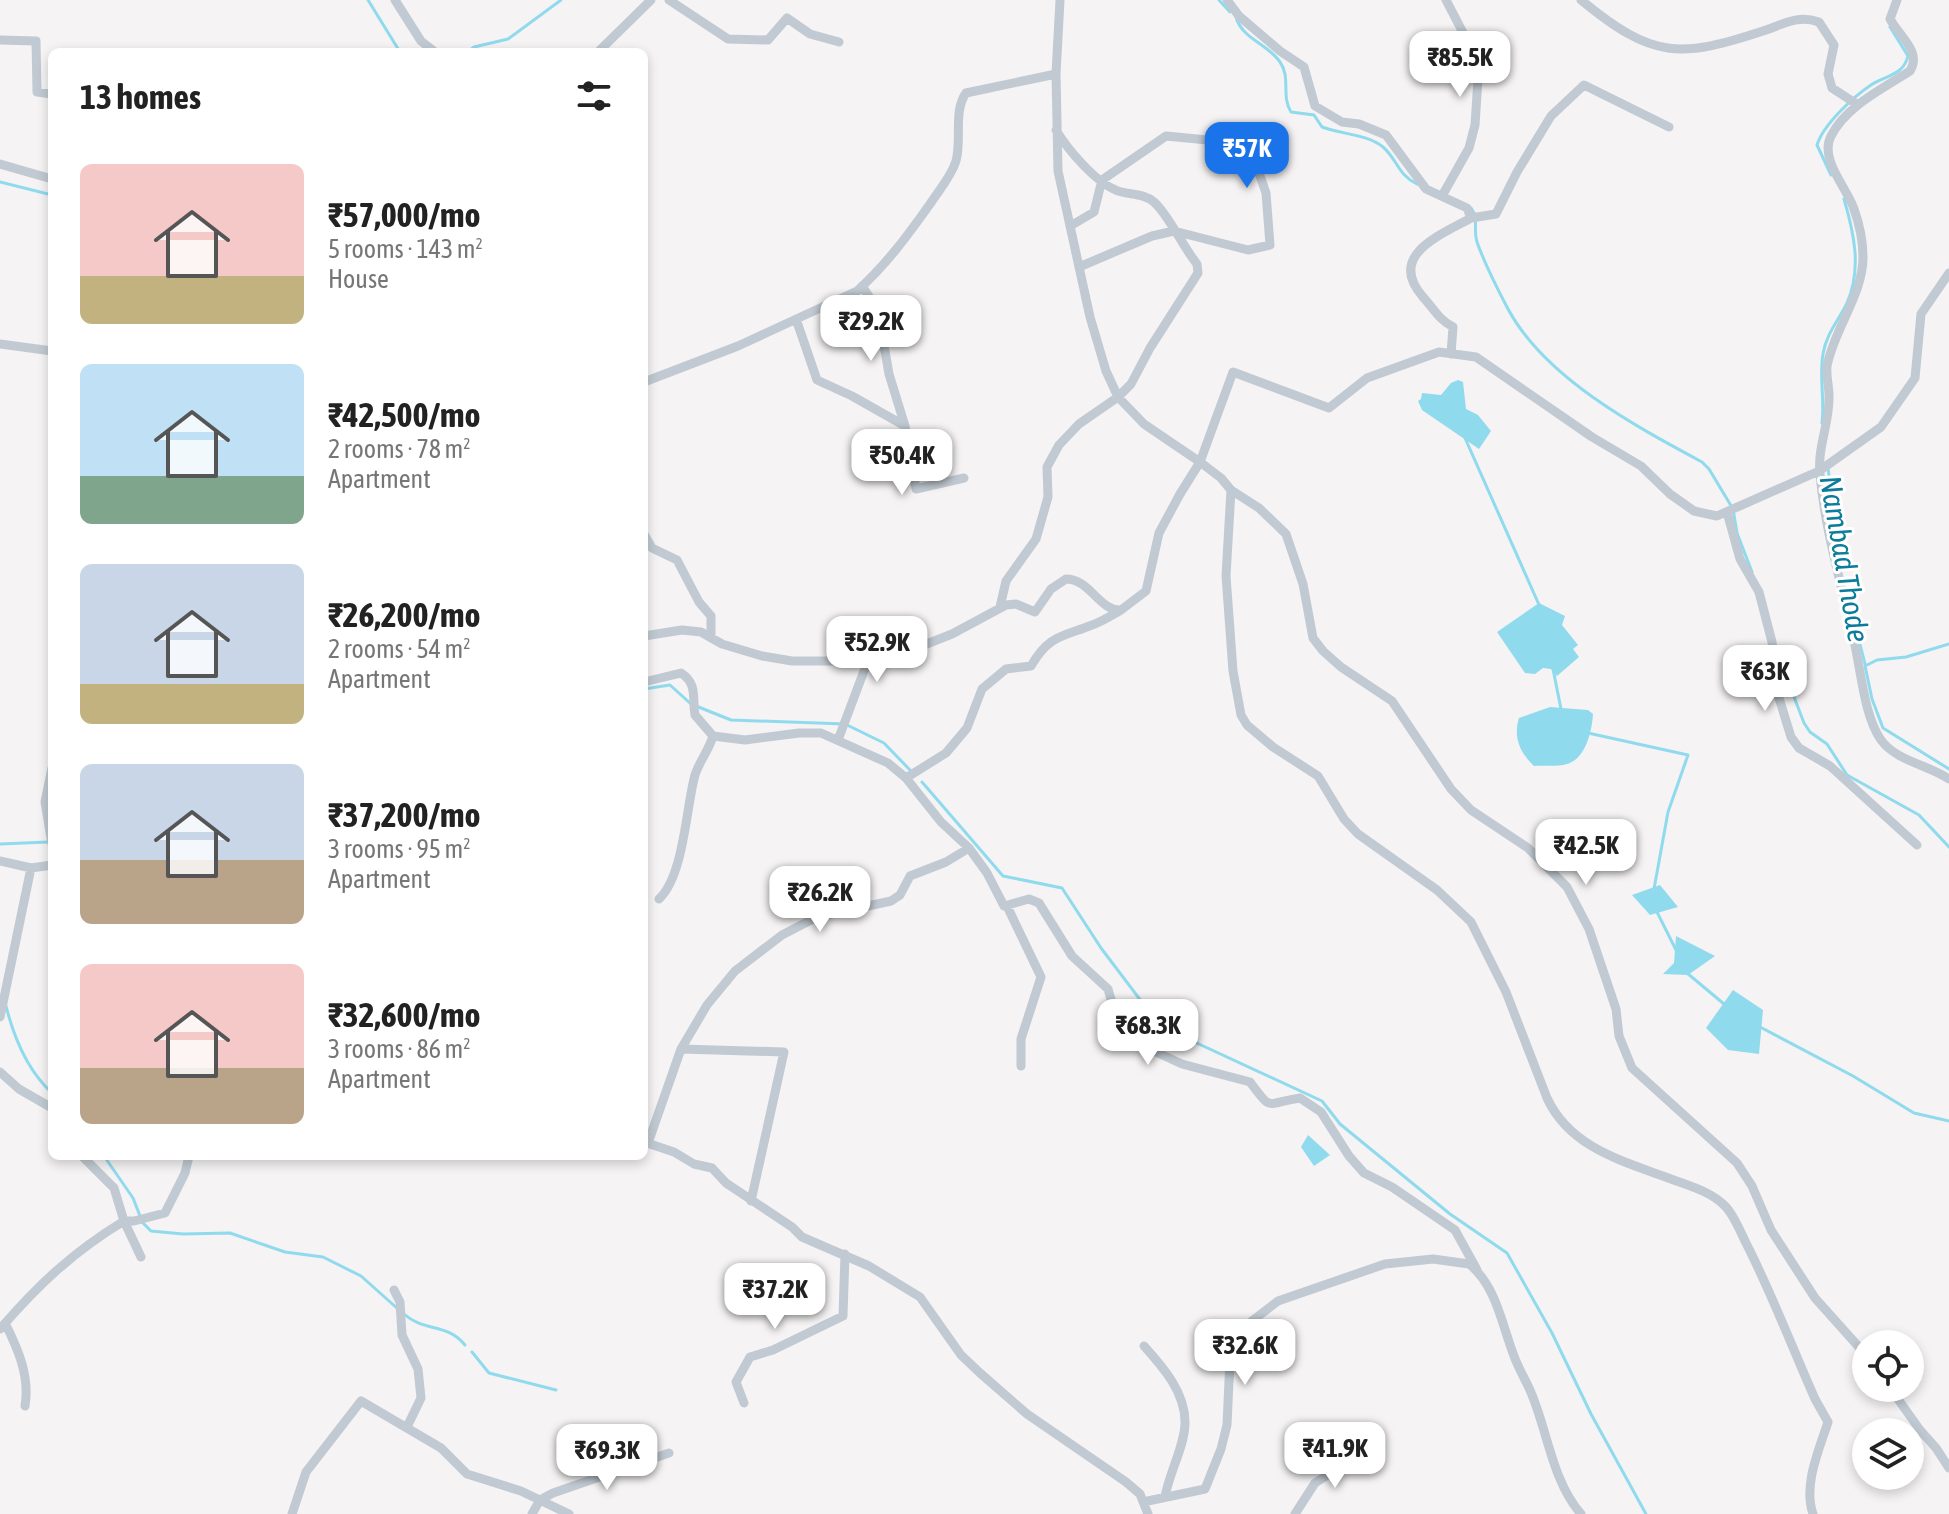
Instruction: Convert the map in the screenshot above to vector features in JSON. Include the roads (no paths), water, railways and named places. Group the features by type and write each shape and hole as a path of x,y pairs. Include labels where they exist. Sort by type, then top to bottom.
{"street":[{"path":"395,0 421,41 430,48"},
{"path":"602,48 651,0"},
{"path":"669,0 728,39 768,40 787,18 810,34 839,42"},
{"path":"1060,0 1055,129 1058,171 1102,358 1118,397 1144,424 1221,478 1231,490 1259,508 1286,534 1297,560 1313,638 1323,651 1392,701 1451,789 1471,810 1528,848 1567,887 1589,929 1616,1009 1619,1036 1632,1068 1737,1163 1752,1186 1771,1230 1815,1298 1852,1339"},
{"path":"1227,0 1239,16 1304,67 1315,106 1342,122 1359,124 1386,135 1426,189 1467,208 1466,220"},
{"path":"1442,196 1469,148 1475,125 1478,79 1471,48 1446,0"},
{"path":"1581,0 1609,24 1643,44 1664,48 1693,50 1764,31 1795,18 1819,22 1834,45 1828,74 1832,88 1858,105"},
{"path":"1897,0 1890,19 1898,35 1915,54 1915,62 1910,71 1858,105 1830,137 1828,146 1831,162 1853,207 1863,258 1858,284 1828,364 1826,380 1829,396 1822,469 1830,549 1843,589 1871,722 1891,749 1949,779"},
{"path":"0,40 36,41 37,92 48,93"},
{"path":"648,380 738,346 862,286 910,233 943,187 956,162 960,110 966,93 1056,74"},
{"path":"1451,354 1453,327 1438,319 1419,292 1411,274 1414,255 1466,220 1496,214 1551,116 1584,85 1669,127"},
{"path":"1000,607 1006,581 1036,539 1048,497 1047,467 1059,445 1079,424 1131,384 1198,273 1197,264 1152,201 1140,195 1117,191 1102,180 1066,146 1055,129"},
{"path":"1072,225 1094,212 1102,180 1166,136 1249,144 1266,193 1270,245 1248,250 1174,231 1152,236 1079,267"},
{"path":"0,164 48,178"},
{"path":"906,778 946,753 967,728 982,689 1006,669 1031,666 1042,647 1064,633 1093,625 1121,610 1146,591 1159,533 1200,462 1233,372 1329,408 1367,378 1439,352 1476,357 1592,437 1641,466 1670,494 1694,511 1717,516 1822,469 1881,427 1915,378 1921,314 1949,274"},
{"path":"862,286 878,310 916,489 964,478"},
{"path":"796,319 817,380 905,426"},
{"path":"0,344 48,350"},
{"path":"1231,490 1226,576 1233,671 1241,715 1247,725 1273,747 1318,776 1344,819 1358,834 1437,890 1471,922 1506,992 1550,1106 1569,1129 1600,1152 1701,1189 1727,1208 1828,1422 1816,1457 1809,1499 1813,1514"},
{"path":"1730,510 1740,559 1759,592 1772,642 1779,698 1791,737 1799,748 1830,766 1917,845"},
{"path":"648,541 652,548 677,560 699,602 711,616 711,638"},
{"path":"648,635 682,630 701,632 737,649 792,661 834,661 914,649 952,634 1000,607 1016,604 1035,612 1051,589 1064,580 1081,581 1112,610 1121,610"},
{"path":"838,740 870,655"},
{"path":"648,681 681,673 687,677 694,690 695,715 712,735 745,740 821,733 888,763 906,778 941,822 969,848 987,873 1003,905 1007,906 1041,977 1020,1042 1021,1066"},
{"path":"659,899 671,881 689,815 696,771 712,735"},
{"path":"48,787 45,802 48,820"},
{"path":"648,1137 681,1049 707,1005 735,971 782,935 817,917 891,901 900,895 910,876 946,862 969,848"},
{"path":"0,861 31,868 48,866"},
{"path":"0,1017 31,868"},
{"path":"1007,906 1029,899 1039,903 1072,956 1108,989 1116,1017 1143,1046 1182,1064 1250,1082 1259,1097 1267,1103 1274,1105 1300,1098 1316,1108 1364,1173 1392,1187 1455,1230 1487,1284 1514,1357 1532,1394 1568,1499 1581,1514"},
{"path":"681,1049 784,1052 751,1201"},
{"path":"0,1072 19,1089 48,1106"},
{"path":"648,1143 674,1152 694,1164 712,1168 751,1201 792,1227 802,1237 845,1254 920,1297 961,1355 1027,1414 1071,1446 1106,1466 1140,1494 1149,1514"},
{"path":"86,1160 114,1188 124,1221 141,1257"},
{"path":"25,1406 27,1392 24,1372 3,1326 31,1292 85,1245 124,1221 165,1213 188,1160"},
{"path":"744,1403 736,1382 750,1357 773,1350 843,1316 845,1254"},
{"path":"1143,1502 1205,1489 1227,1425 1231,1337 1278,1301 1381,1266 1433,1259 1469,1264 1477,1270"},
{"path":"394,1290 401,1309 402,1335 418,1369 421,1398 407,1427"},
{"path":"1144,1346 1174,1383 1185,1423 1165,1497"},
{"path":"292,1514 306,1472 361,1401 441,1448 467,1474 521,1491 569,1514"},
{"path":"1900,1402 1949,1468"},
{"path":"532,1514 540,1500 669,1453"},
{"path":"1295,1514 1315,1483 1345,1464 1376,1465"}],"water":[{"path":"1458,380 1463,382 1466,409 1478,415 1491,431 1479,449 1422,410 1418,401 1422,393 1441,395"},
{"path":"1539,603 1565,616 1562,625 1578,645 1573,649 1579,657 1557,676 1551,669 1543,668 1535,674 1525,673 1497,632"},
{"path":"1550,707 1588,710 1593,714 1589,736 1574,761 1534,766 1519,744 1519,718"},
{"path":"1660,885 1678,907 1650,915 1632,895"},
{"path":"1676,936 1715,956 1688,975 1663,974 1674,963"},
{"path":"1733,990 1763,1010 1759,1054 1728,1050 1706,1028"},
{"path":"1308,1135 1330,1155 1314,1166 1301,1147"}],"waterway":[{"path":"368,0 398,48"},
{"path":"473,48 508,39 561,0"},
{"path":"1219,0 1230,12"},
{"path":"1236,17 1244,31 1280,62 1291,112 1314,115 1322,127 1377,143 1417,184"},
{"name":"Nambad Thode","path":"1831,175 1817,145 1825,129 1856,97 1906,63 1908,56 1890,27"},
{"path":"0,182 48,194"},
{"name":"Nambad Thode","path":"1822,423 1825,347 1847,303 1854,277 1853,238 1844,199"},
{"path":"1471,208 1483,258 1524,334 1544,357 1594,398 1709,469 1733,509 1737,533 1752,572"},
{"path":"1465,438 1540,607"},
{"name":"Nambad Thode","path":"1828,468 1836,544"},
{"name":"Nambad Thode","path":"1851,609 1865,664"},
{"path":"1949,644 1906,657 1877,660 1865,666 1872,699 1883,728 1949,769"},
{"path":"1778,655 1804,723 1810,732 1827,744 1847,775 1919,815 1949,847"},
{"path":"1553,669 1561,709"},
{"path":"648,688 670,685 691,704 731,720 845,724 884,743 910,770"},
{"path":"1588,733 1688,755 1668,812 1654,889"},
{"path":"922,782 1003,876 1062,888 1101,948 1160,1026 1322,1101 1340,1124 1450,1214 1507,1253 1646,1514"},
{"path":"0,844 48,842"},
{"path":"1657,912 1677,952"},
{"path":"1687,973 1724,1004"},
{"path":"6,1006 23,1053 48,1089"},
{"path":"1760,1027 1853,1076 1914,1113 1949,1121"},
{"path":"107,1160 133,1198 140,1216"},
{"path":"143,1223 151,1231 230,1233 285,1252 323,1257 361,1276 398,1309"},
{"path":"404,1314 420,1324 450,1333 465,1345"},
{"path":"472,1352 489,1373 556,1390"}]}
